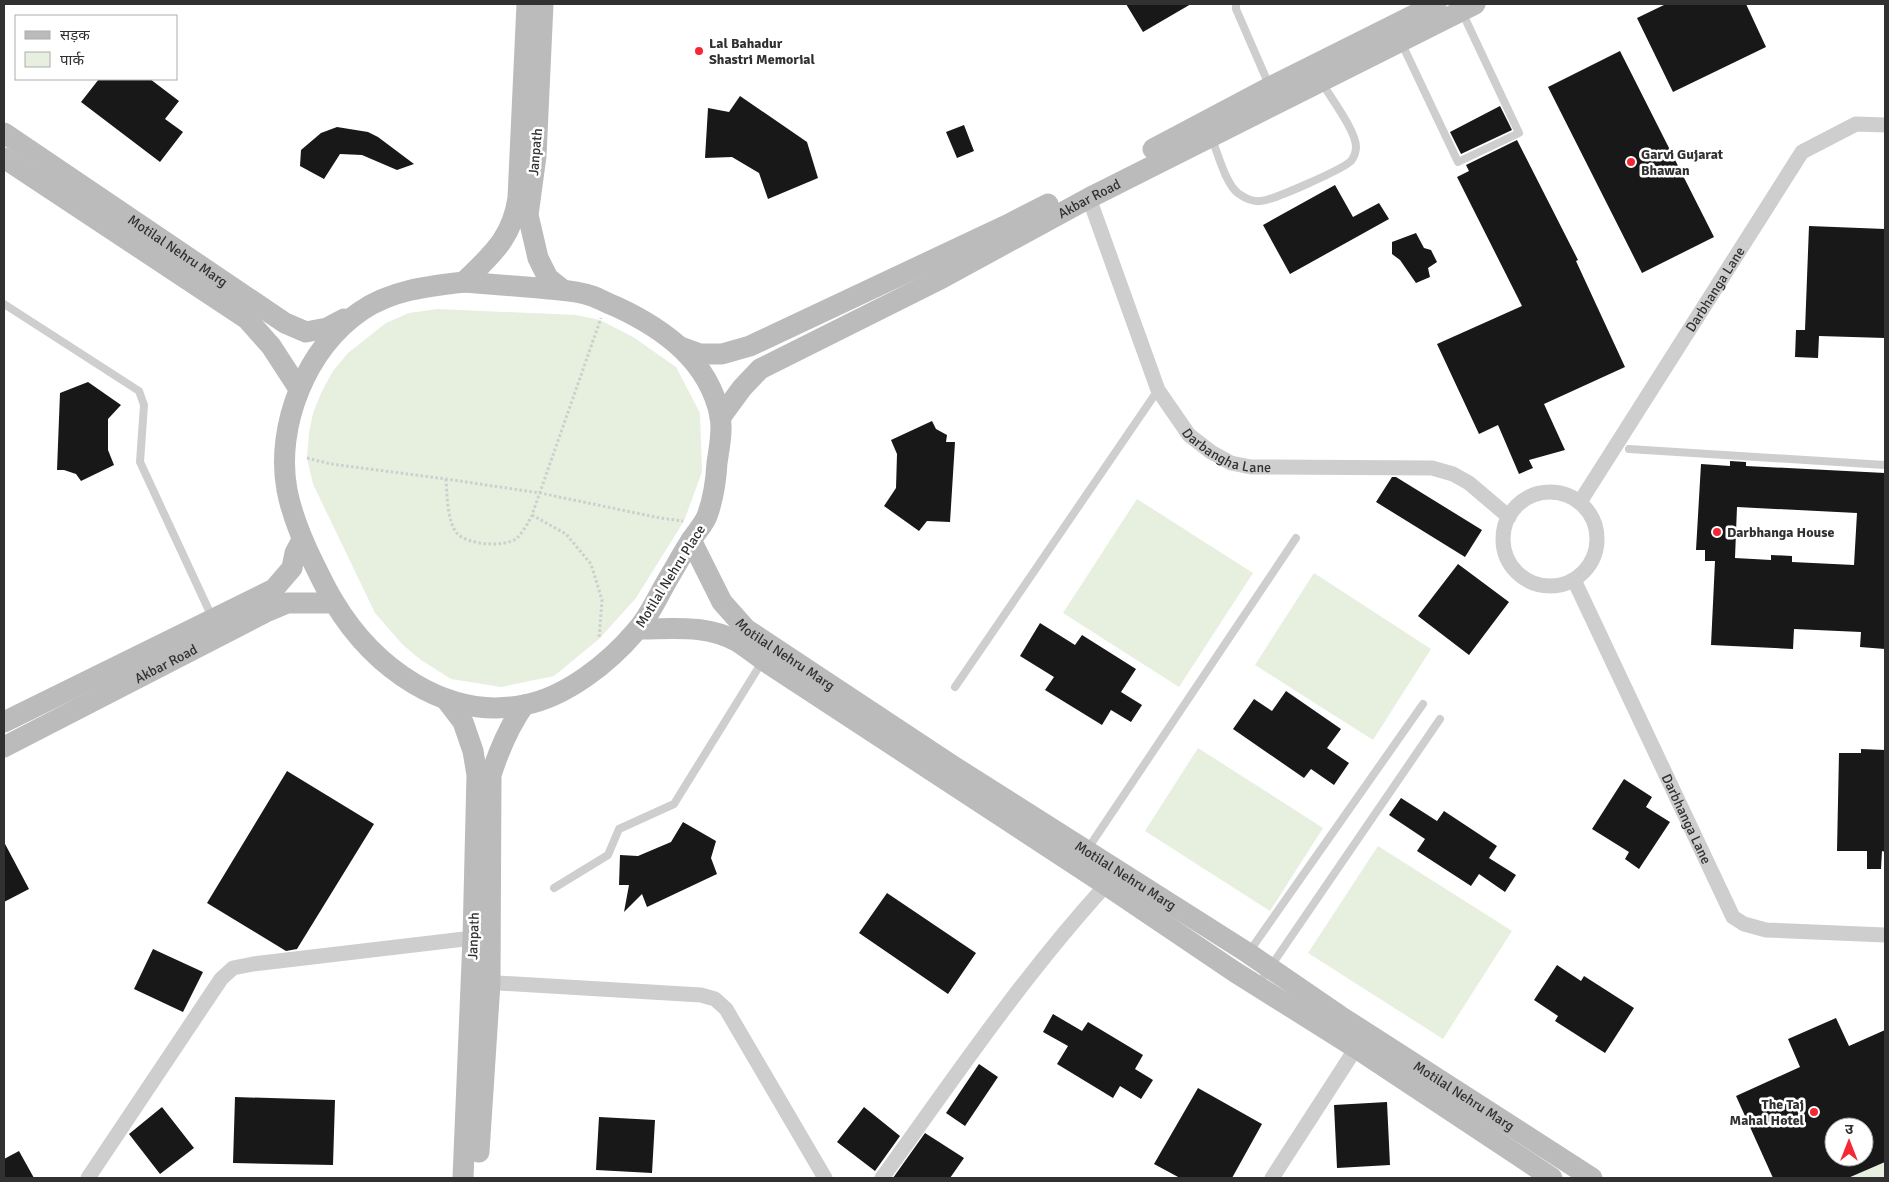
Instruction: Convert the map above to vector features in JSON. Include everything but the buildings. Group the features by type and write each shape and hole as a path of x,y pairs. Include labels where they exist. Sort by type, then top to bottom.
{"main road":[{"name":"Janpath","path":"464,282 500,246 515,214 528,4"},
{"name":"Janpath","path":"543,4 536,156 528,215 538,258 548,278 563,290"},
{"name":"Akbar Road","path":"681,347 700,354 722,354 750,346 1007,225 1270,87 1436,4"},
{"name":"Akbar Road","path":"720,418 742,388 760,369 942,278 1089,198 1468,7"},
{"name":"Motilal Nehru Marg","path":"4,133 285,323 306,332 327,328 360,311"},
{"name":"Motilal Nehru Marg","path":"4,158 247,319 271,346 299,388"},
{"name":"Motilal Nehru Place","path":"464,282 563,290 591,296 639,318 681,347 706,378 720,418 716,477 707,518 687,530 638,629 614,654 575,684 550,697 524,705 485,708 447,700 419,688 394,670 362,638 334,603 302,540 287,489 285,455 289,421 299,388 315,359 335,333 360,311 377,302 406,291 431,285 464,282"},
{"name":"Motilal Nehru Marg","path":"687,530 722,602 746,629 928,750 1081,859 1106,885 1241,962"},
{"name":"Akbar Road","path":"4,722 274,589 292,568 295,553 302,540"},
{"name":"Akbar Road","path":"4,747 268,611 287,603 334,603"},
{"name":"Motilal Nehru Marg","path":"638,629 690,628 714,632 738,642 763,660 1081,859 1263,976 1348,1021 1592,1178"},
{"name":"Janpath","path":"447,700 463,722 473,751 476,775 473,938 481,982 464,1178"},
{"name":"Janpath","path":"477,1178 481,982 491,775 499,748 510,725 524,705"},
{"name":"Motilal Nehru Marg","path":"1263,976 1356,1048 1552,1178"}],"street":[{"name":"Darbhanga Lane","path":"1580,502 1802,152 1856,124 1885,124"},
{"name":"Darbangha Lane","path":"1089,198 1158,390 1189,435 1211,452 1231,463 1252,467 1432,468 1452,474 1469,483 1509,517"},
{"path":"1544,492 1563,494 1580,502 1591,516 1597,533 1596,551 1588,568 1574,580 1556,586 1538,584 1521,576 1509,562 1503,545 1504,526 1509,517 1513,510 1527,498 1544,492"},
{"name":"Darbhanga Lane","path":"1574,580 1733,916 1744,924 1766,930 1885,935"},
{"path":"882,1178 1023,984 1071,924 1106,885"},
{"path":"88,1178 221,979 233,968 473,938"},
{"path":"481,982 701,995 715,999 726,1009 825,1178"},
{"path":"1272,1178 1356,1048"}],"lane":[{"path":"1236,4 1236,9 1270,87"},
{"path":"1400,42 1458,162 1519,133 1468,7"},
{"path":"1211,136 1228,180 1236,193 1248,199 1260,201 1275,197 1341,169 1352,159 1356,149 1355,137 1321,81"},
{"path":"4,304 139,391 144,405 140,462 212,619"},
{"path":"955,687 1158,390"},
{"path":"1629,449 1885,464"},
{"path":"1081,859 1296,538"},
{"path":"554,888 608,855 619,829 674,804 763,660"},
{"path":"1241,962 1422,704"},
{"path":"1263,976 1440,719"}],"path":[{"path":"446,479 447,504 455,531 464,540 498,545 517,538 532,515 608,303"},
{"path":"307,458 331,464 540,493 660,518 687,530"},
{"path":"532,515 566,534 591,564 602,600 599,639"}],"green space":[{"path":"437,309 576,315 600,320 633,337 676,367 700,413 702,472 684,521 636,598 599,639 554,676 501,687 451,679 421,660 403,645 375,613 313,484 307,458 309,433 313,413 333,371 348,353 386,323 409,313"},
{"path":"1137,499 1253,573 1179,687 1063,613"},
{"path":"1314,573 1431,649 1373,740 1255,665"},
{"path":"1198,748 1323,828 1270,911 1145,831"},
{"path":"1378,846 1512,931 1443,1039 1308,953"},
{"path":"1885,1162 1885,1178 1848,1178 1874,1167"}],"place":[{"name":"Lal Bahadur Shastri Memorial","path":"699,51"},
{"name":"Garvi Gujarat Bhawan","path":"1631,162"},
{"name":"Darbhanga House","path":"1717,532"},
{"name":"The Taj Mahal Hotel","path":"1814,1112"}]}
